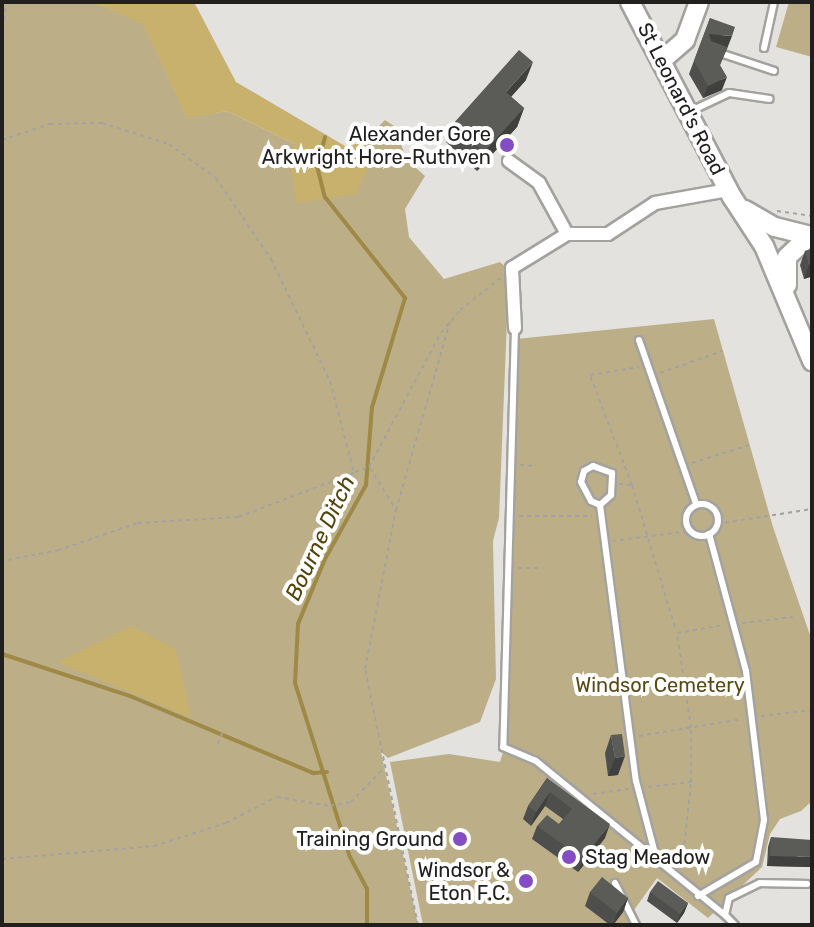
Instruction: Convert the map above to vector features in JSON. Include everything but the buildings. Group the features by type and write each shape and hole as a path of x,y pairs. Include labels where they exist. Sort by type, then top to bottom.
{"main road":[{"name":"St Leonard's Road","path":"630,2 778,278 811,351"},
{"path":"661,61 693,41 699,2"},
{"path":"730,193 758,221 806,237"},
{"path":"755,239 771,249 806,237"},
{"path":"790,304 787,257 806,237"}],"street":[{"path":"509,161 539,183 567,234"},
{"path":"515,328 512,268 567,234 608,234 655,203 730,193"}],"lane":[{"path":"764,48 774,2"},
{"path":"710,49 774,71"},
{"path":"688,113 729,93 770,99"},
{"path":"515,328 503,747 536,761 735,925"},
{"path":"639,340 696,504"},
{"path":"600,505 583,492 584,471 605,467 614,484 600,505 630,738 647,838 657,861"},
{"path":"696,504 713,508 717,524 709,534"},
{"path":"696,504 687,513 690,531 709,534"},
{"path":"698,896 712,884 740,876 756,862 763,844 753,717 735,624 709,534"},
{"path":"615,883 636,925"},
{"path":"725,915 729,898 760,883 807,884"}],"path":[{"path":"2,28 7,2"},
{"path":"2,140 50,124 102,123 169,144 216,178 271,259 330,381 354,473"},
{"path":"2,561 59,550 137,523 238,517 369,467 450,322 512,268"},
{"path":"418,925 365,669 396,510 450,322"},
{"path":"652,376 722,351"},
{"path":"648,366 590,375 632,485 677,633 691,728 691,782 683,882"},
{"path":"683,466 749,445"},
{"path":"511,465 536,466"},
{"path":"369,467 396,510"},
{"path":"614,484 632,485"},
{"path":"717,524 812,509"},
{"path":"510,515 602,519"},
{"path":"605,542 690,531"},
{"path":"509,568 541,568"},
{"path":"677,633 793,617"},
{"path":"630,738 812,710"},
{"path":"218,744 223,731"},
{"path":"2,859 154,846 226,823 277,797 330,806 351,802 384,768"},
{"path":"578,796 691,782"}],"green space":[{"path":"2,2 94,2 143,23 187,117 227,111 295,144 371,160 362,143 385,120 394,126 407,160 425,176 405,209 409,237 444,279 500,262 509,270 499,518 493,541 496,679 480,722 388,758 381,752 418,925 2,925"},
{"path":"789,2 812,2 812,57 776,47"},
{"name":"Windsor Cemetery","path":"714,319 773,527 812,641 812,801 801,811 780,819 770,834 762,867 708,918 657,878 634,910 642,925 423,925 390,762 449,754 500,762 504,749 516,339"}],"shaded area":[{"path":"94,2 194,2 236,82 345,146 362,143 371,160 356,194 297,203 289,159 295,144 227,111 187,118 143,24"},
{"path":"132,626 176,650 191,718 58,662"}],"waterway":[{"name":"Bourne Ditch","path":"325,137 317,166 325,197 405,298 372,407 366,485 325,559 298,624 295,683 350,857 367,889 367,925"},
{"path":"2,654 130,696 313,773 327,772"}],"place":[{"name":"Alexander Gore Arkwright Hore-Ruthven","path":"507,145"},
{"name":"Training Ground","path":"460,839"},
{"name":"Stag Meadow","path":"569,857"},
{"name":"Windsor & Eton F.C.","path":"526,881"}]}
